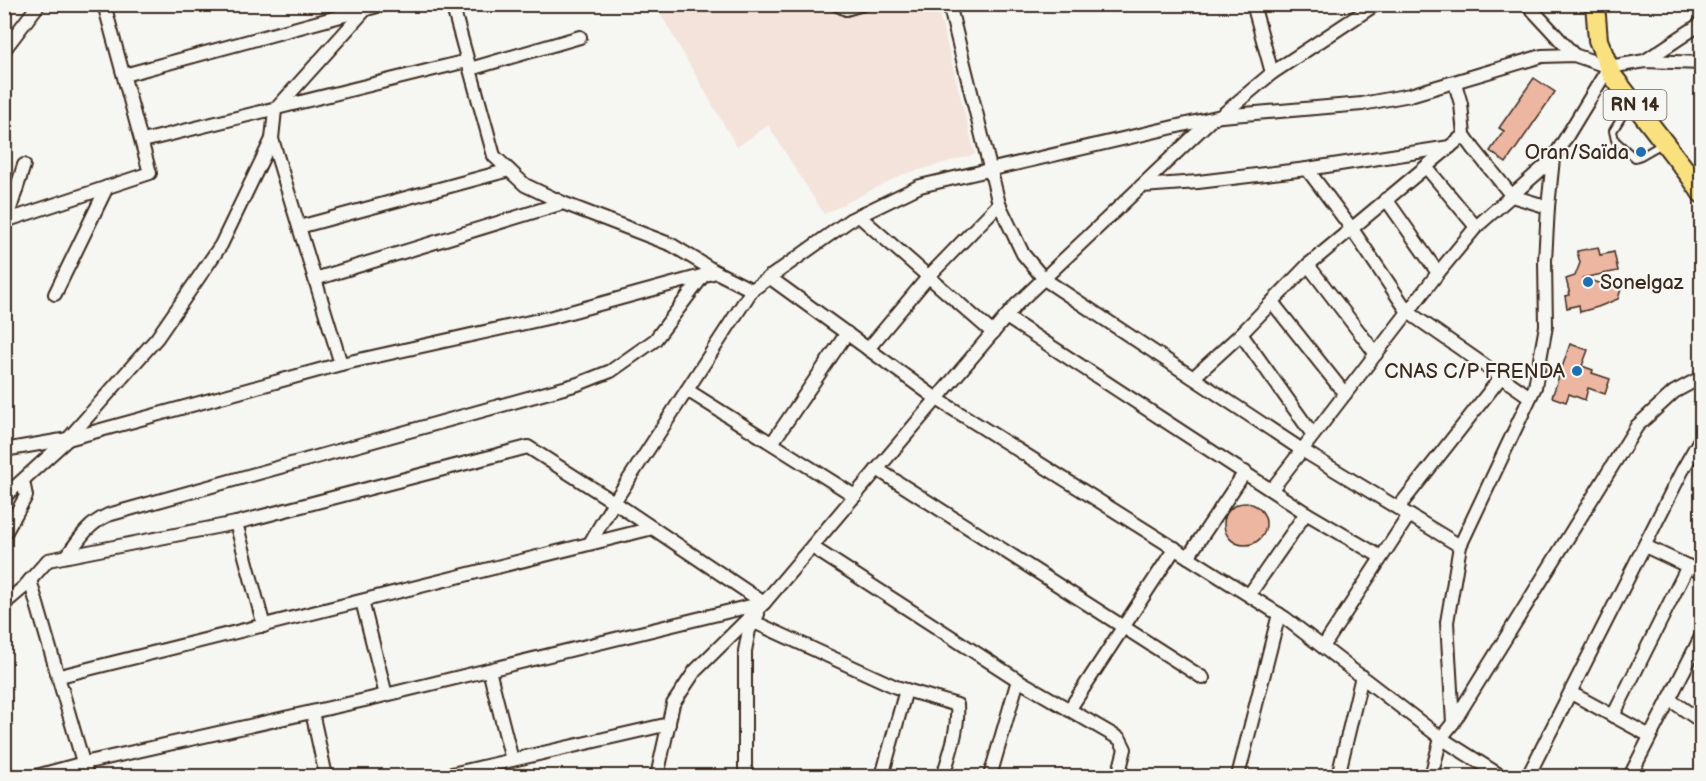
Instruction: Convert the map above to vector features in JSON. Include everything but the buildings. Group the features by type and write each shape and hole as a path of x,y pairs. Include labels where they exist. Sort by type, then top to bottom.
{"main road":[{"name":"RN 14","path":"1595,4 1598,40 1612,75 1665,142 1701,194"}],"street":[{"path":"4,50 39,4"},
{"path":"6,224 150,173 104,4"},
{"path":"124,75 385,4"},
{"path":"452,4 494,156 525,185 563,203 672,245 716,272 752,290"},
{"path":"836,4 846,9 863,4"},
{"path":"949,4 999,204 1023,254 1044,279 1194,376 1302,450 1460,546"},
{"path":"657,777 672,704 695,671 764,603 1006,317 1217,117 1272,74 1376,4"},
{"path":"1527,4 1574,55"},
{"path":"1256,6 1272,74"},
{"path":"341,364 272,139 274,110 365,10"},
{"path":"1645,61 1701,23"},
{"path":"143,141 580,37"},
{"path":"590,543 614,502 752,290 859,216 920,186 1217,117 1362,104 1410,95 1542,56 1574,55 1609,67 1645,61 1701,63"},
{"path":"1272,489 1476,227 1554,159 1609,67"},
{"path":"1455,83 1461,104 1464,135 1512,196 1548,207"},
{"path":"1194,376 1241,334 1308,265 1464,135"},
{"path":"4,497 68,439 157,338 222,245 272,139"},
{"path":"1142,186 1307,169 1450,147"},
{"path":"1453,723 1446,622 1460,546 1535,387 1546,326 1545,261 1554,159"},
{"path":"6,224 24,165"},
{"path":"1426,167 1476,227"},
{"path":"1307,169 1352,229 1408,312 1530,397"},
{"path":"299,227 509,170"},
{"path":"55,294 107,187"},
{"path":"1386,199 1438,273"},
{"path":"315,279 563,203"},
{"path":"868,349 928,277 999,204"},
{"path":"859,216 993,333"},
{"path":"1308,265 1376,354"},
{"path":"4,450 68,439 341,364 552,317 716,272"},
{"path":"67,556 86,529 95,521 108,515 578,384 611,370 655,340 704,276"},
{"path":"770,277 937,399 1279,614 1441,738 1501,777"},
{"path":"1272,302 1344,394"},
{"path":"1006,317 1306,513 1381,557"},
{"path":"772,443 847,333"},
{"path":"1241,334 1313,435"},
{"path":"1323,646 1381,557 1404,512 1501,377"},
{"path":"1431,777 1441,738 1453,723 1637,426 1674,392 1701,377"},
{"path":"687,390 855,496"},
{"path":"1528,777 1700,442"},
{"path":"4,604 48,560 236,523 528,447 764,603"},
{"path":"878,469 1203,678"},
{"path":"1188,557 1245,472"},
{"path":"4,535 26,496 23,480"},
{"path":"1249,595 1306,513"},
{"path":"236,523 264,626"},
{"path":"60,676 653,528"},
{"path":"1645,546 1701,573"},
{"path":"812,547 1018,680 1120,739 1125,749 1118,777"},
{"path":"1069,710 1175,548"},
{"path":"1613,716 1688,566"},
{"path":"30,580 60,676 87,777"},
{"path":"362,601 386,695"},
{"path":"746,776 745,651 749,630 764,603"},
{"path":"36,777 84,763 386,695 764,603"},
{"path":"1238,777 1279,614"},
{"path":"754,622 906,690 957,705 955,738 943,777"},
{"path":"1630,777 1701,635"},
{"path":"489,670 512,760"},
{"path":"1338,777 1362,676"},
{"path":"990,777 1018,680"},
{"path":"882,777 906,690"},
{"path":"1571,693 1650,736"},
{"path":"1669,699 1701,722"},
{"path":"312,712 326,777"},
{"path":"444,777 669,723"}],"lane":[{"path":"1632,101 1613,131 1615,140 1635,158 1665,142"}],"shaded area":[{"path":"673,4 813,4 817,11 838,5 937,5 975,154 901,175 824,214 768,125 737,147 660,13"}],"place":[{"name":"Oran/Saïda","path":"1641,152"},
{"name":"Sonelgaz","path":"1588,282"},
{"name":"CNAS C/P FRENDA","path":"1577,371"}]}
